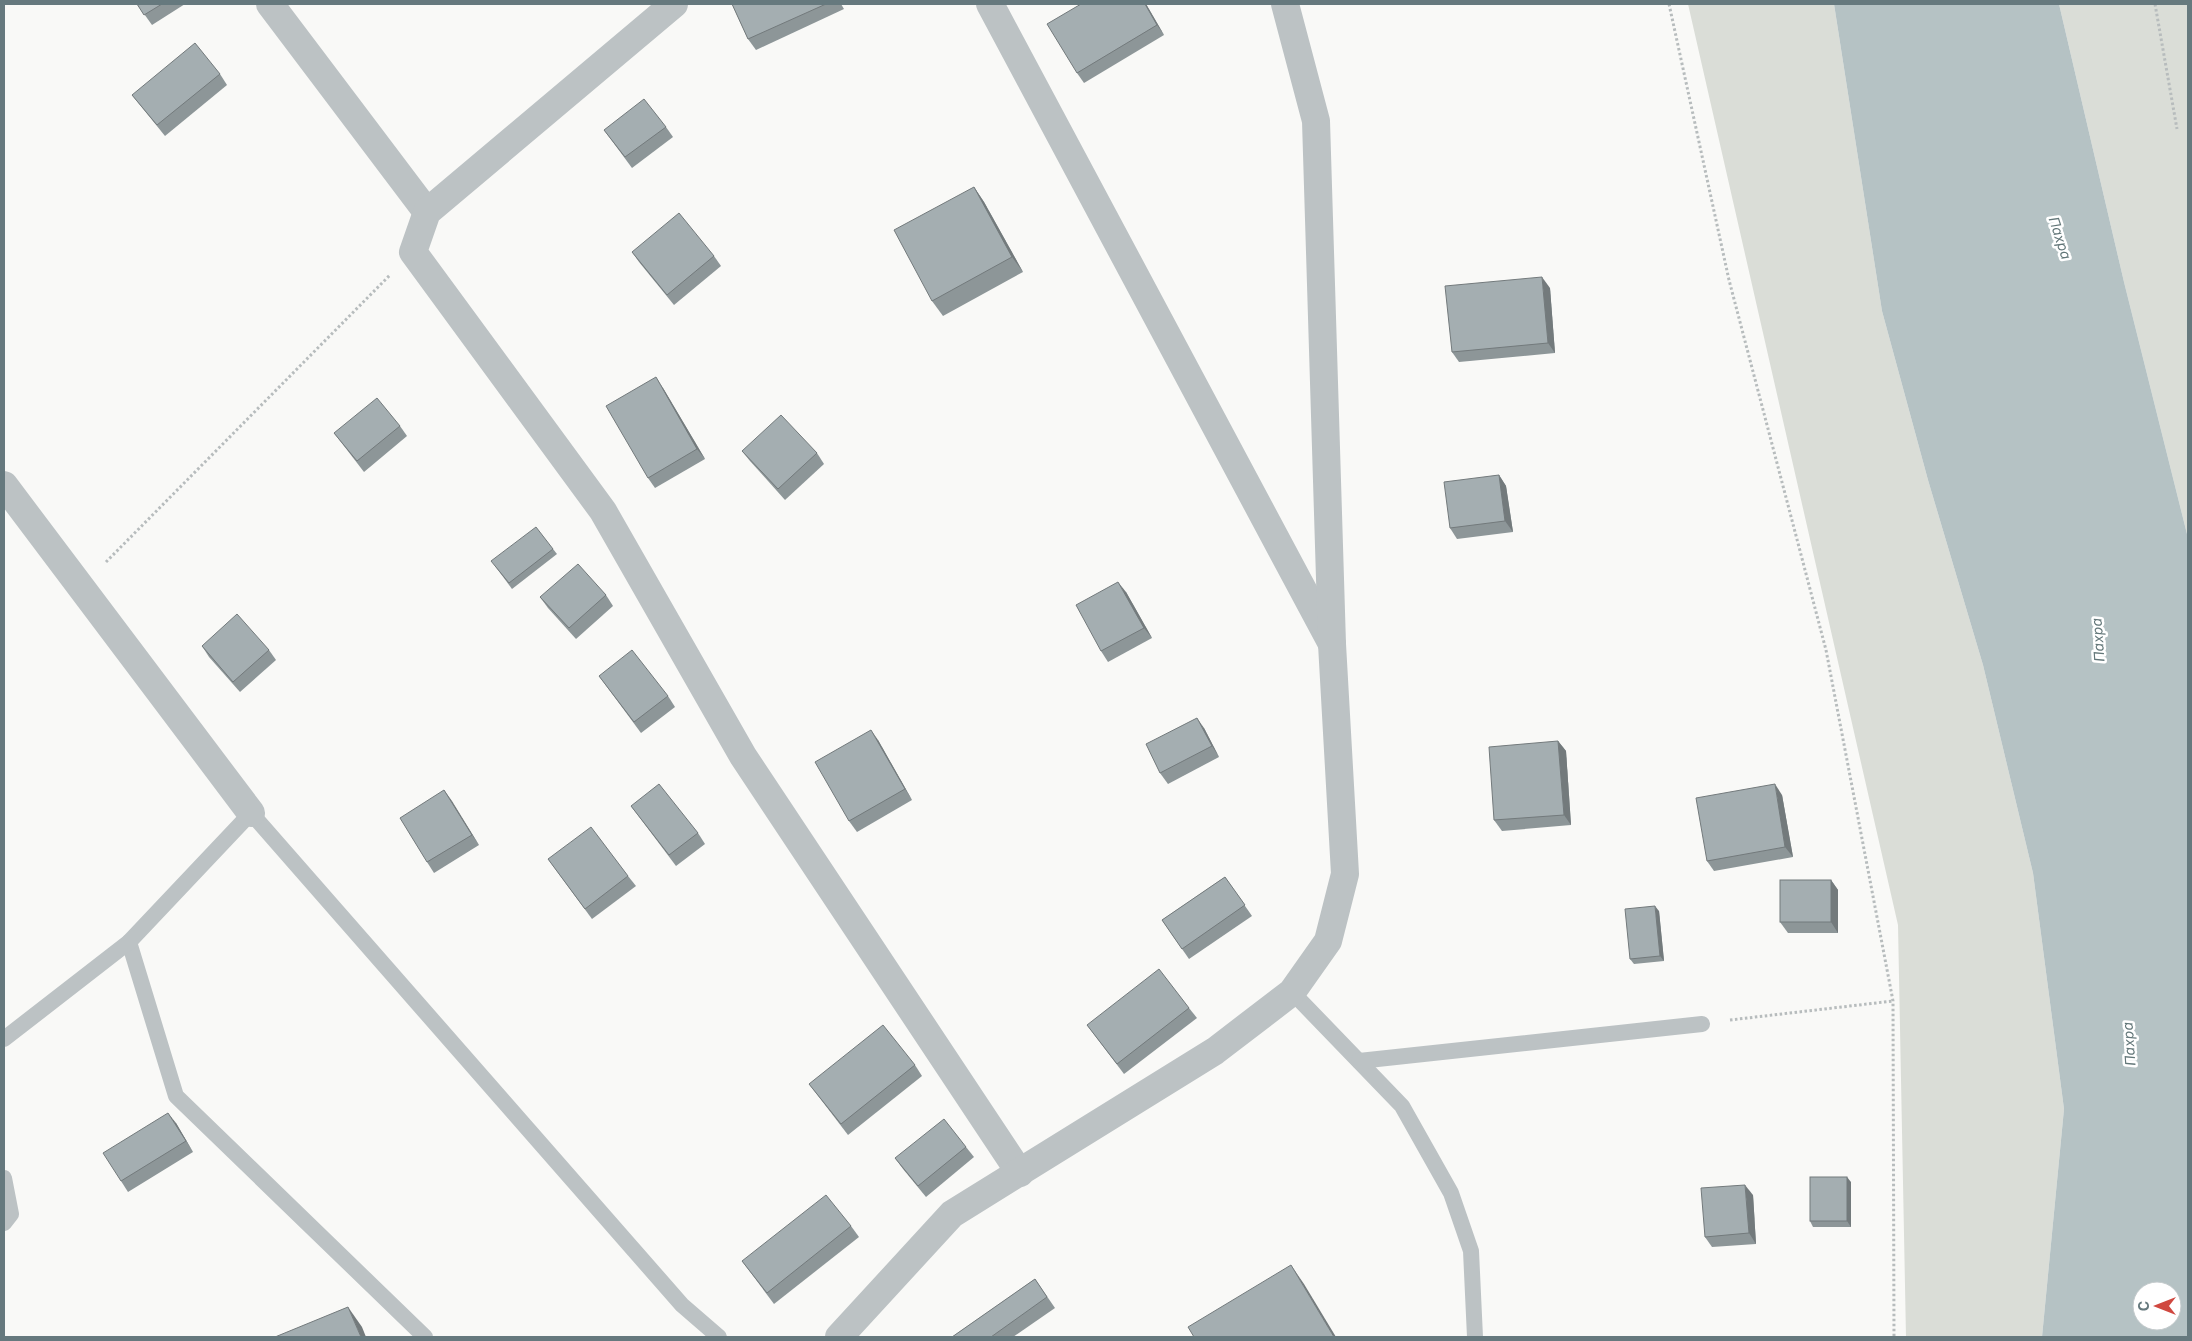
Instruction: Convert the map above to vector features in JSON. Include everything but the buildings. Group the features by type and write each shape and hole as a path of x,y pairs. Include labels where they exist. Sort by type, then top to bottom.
{"street":[{"path":"270,4 427,212"},
{"path":"674,4 427,212 413,252 603,511 743,756 1020,1173"},
{"path":"990,4 1332,644"},
{"path":"840,1337 952,1214 1215,1051 1292,992 1328,941 1345,874 1332,644 1316,121 1285,4"},
{"path":"4,485 251,813"}],"lane":[{"path":"4,1039 129,942 251,813 682,1305 719,1337"},
{"path":"129,942 176,1096 425,1337"},
{"path":"1292,992 1402,1106 1451,1193 1472,1251 1476,1337"},
{"path":"1359,1062 1702,1024"},
{"path":"4,1178 11,1214 4,1223"}],"path":[{"path":"1669,4 1730,280 1826,650 1893,1001 1894,1337"},
{"path":"2155,4 2177,129"},
{"path":"81,587 413,252"},
{"path":"1702,1024 1893,1001"}],"shaded area":[{"path":"1688,4 1834,4 1882,311 1928,480 1983,665 2033,873 2064,1109 2042,1337 1906,1337 1898,925"},
{"path":"2059,4 2188,4 2188,538 2124,282"}],"water":[{"name":"Пахра","path":"1834,4 2059,4 2124,282 2188,538 2188,1337 2042,1337 2064,1109 2033,873 1983,665 1928,480 1882,311"}]}
